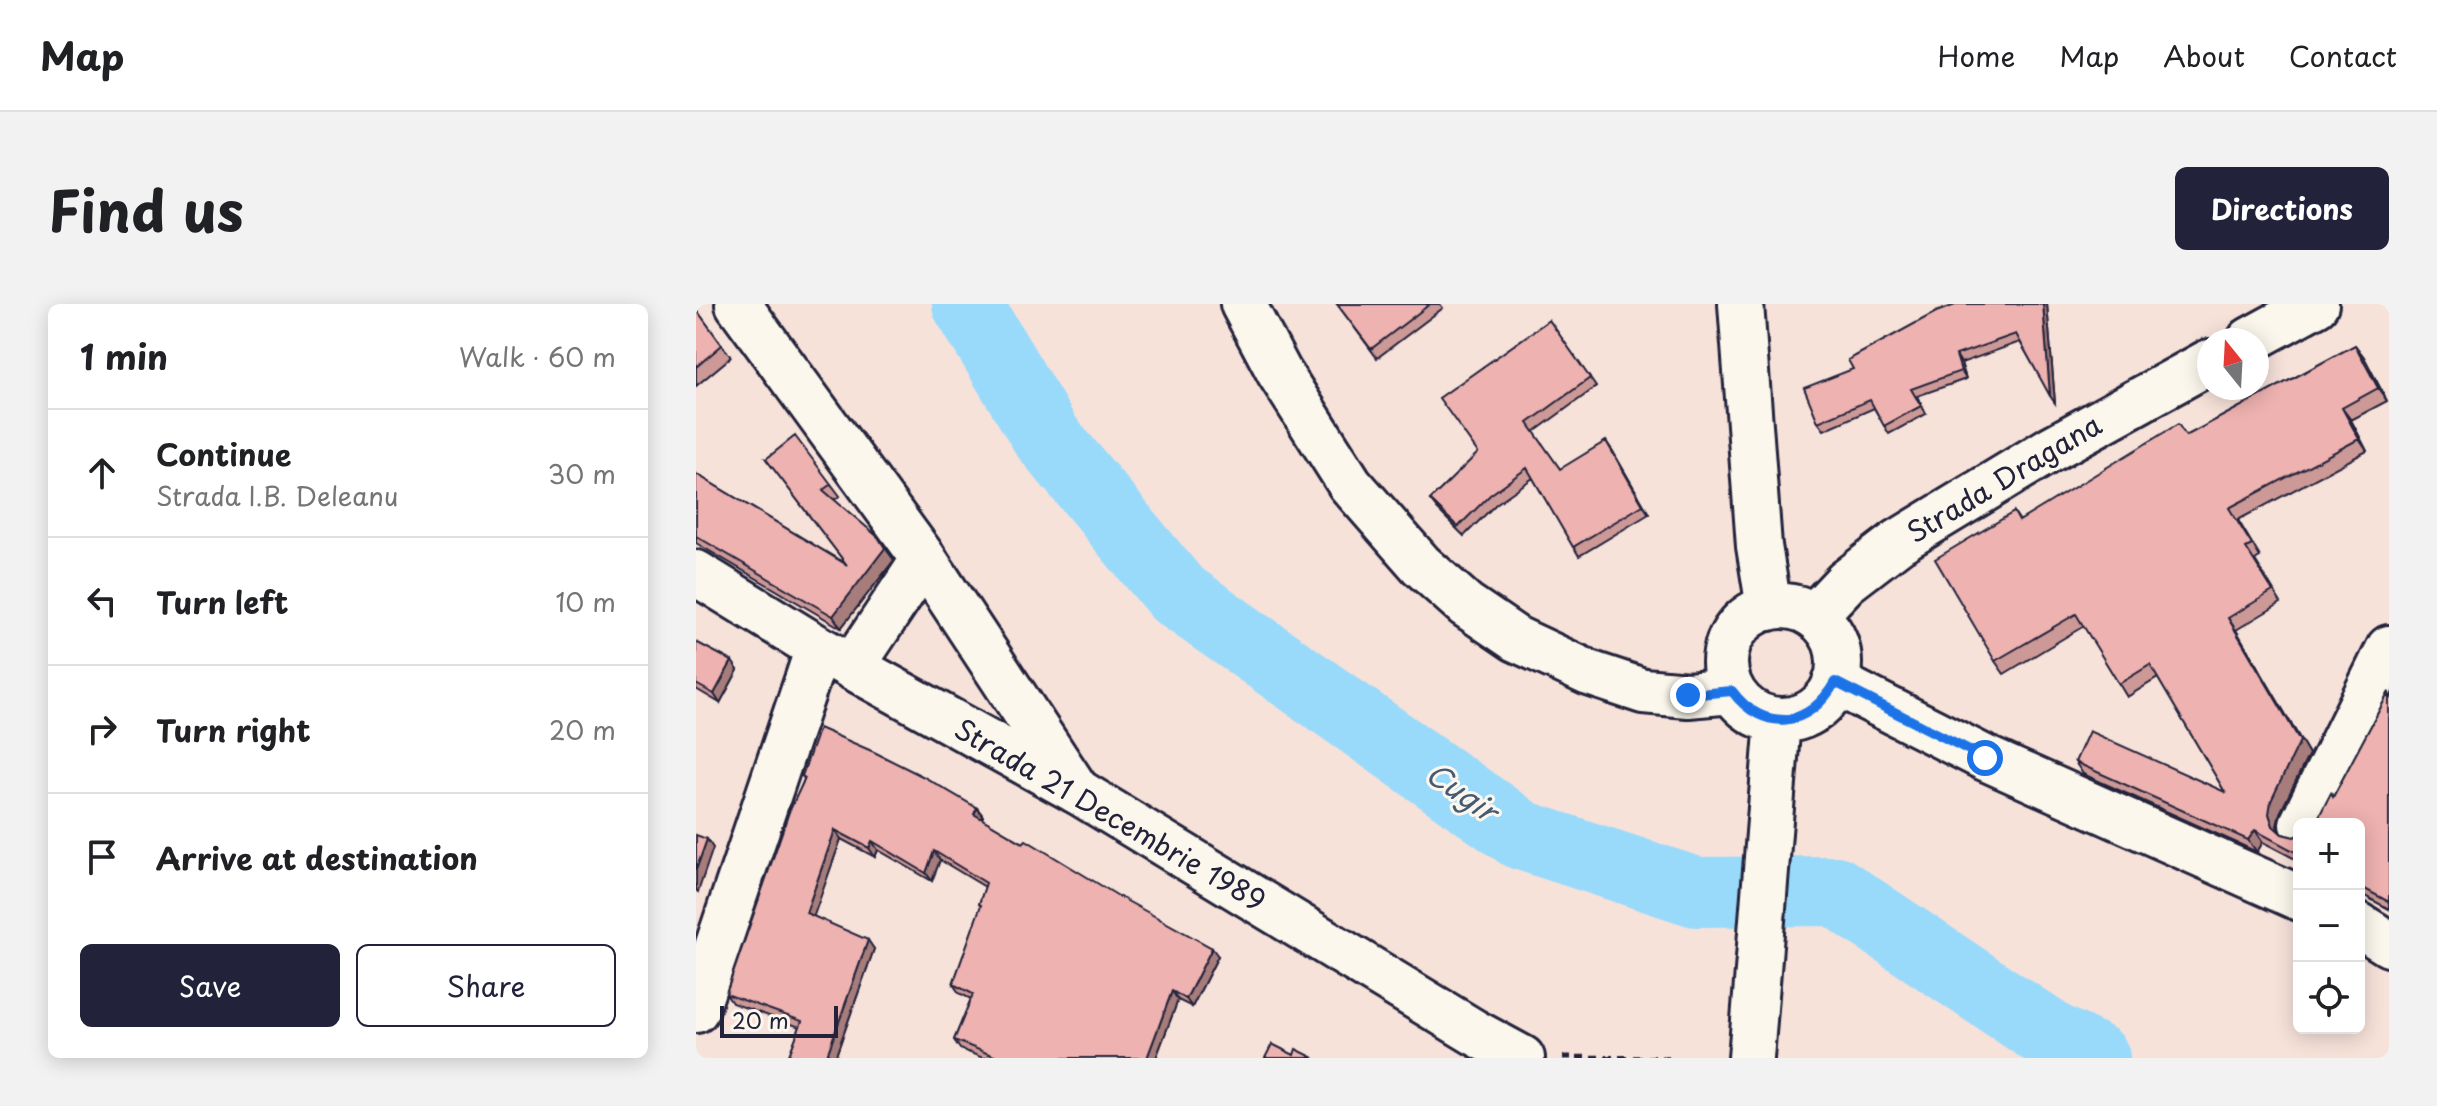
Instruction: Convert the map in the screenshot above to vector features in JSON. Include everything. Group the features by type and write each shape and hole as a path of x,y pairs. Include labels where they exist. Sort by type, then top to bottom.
{"street":[{"path":"738,304 924,559 1077,791"},
{"path":"1243,304 1279,372 1350,484 1421,565 1466,605 1516,639 1589,673 1643,691 1688,695 1732,691"},
{"path":"1741,304 1759,546 1769,608"},
{"path":"2269,330 2316,304"},
{"name":"Strada Dragana","path":"1814,616 1846,582 1898,542 2051,449 2197,369"},
{"path":"696,1010 835,658 924,559"},
{"name":"Strada 21 Decembrie 1989","path":"696,573 835,658 1077,791 1474,1032 1522,1058"},
{"path":"1785,606 1814,616 1828,629 1836,646 1839,664 1835,682 1826,698 1813,711 1796,718 1778,720 1751,711 1732,691 1726,674 1725,657 1739,625 1753,614 1769,608 1785,606"},
{"path":"2305,818 2389,648"},
{"path":"1835,682 1985,758 2286,892 2293,859"},
{"path":"1751,1058 1778,720"},
{"path":"2365,929 2389,944"}],"path":[{"path":"1558,1058 1577,1055 1670,1058"}],"building":[{"path":"1337,304 1430,304 1371,349"},
{"path":"1958,304 2043,304 2050,396 2016,334 1956,355 1961,371 1911,389 1921,406 1884,426 1870,400 1818,422 1804,388 1853,369 1848,360 1936,312"},
{"path":"696,309 722,345 696,367"},
{"path":"1549,320 1590,378 1528,423 1560,469 1606,441 1643,505 1573,547 1527,468 1490,495 1458,527 1430,500 1478,453 1439,398"},
{"path":"2355,345 2378,388 2342,408 2359,439 2229,508 2252,545 2246,548 2273,591 2228,618 2300,741 2271,801 2269,814 2273,826 2282,834 2293,837 2293,851 2255,830 2248,840 2075,762 2089,731 2225,792 2150,665 2119,684 2076,614 1995,661 1935,559 2014,512 2019,521 2178,424 2186,436 2253,400 2269,400 2269,391"},
{"path":"795,436 831,484 823,490 878,537 885,548 833,616 696,536 696,474 847,565 766,459"},
{"path":"696,642 732,661 714,694 696,684"},
{"path":"2389,692 2389,902 2365,889 2365,818 2318,818 2331,793 2333,797"},
{"path":"819,728 924,777 977,808 974,814 1023,843 1026,840 1212,948 1186,999 1172,991 1147,1058 999,1058 954,1040 973,994 953,984 986,883 934,851 926,873 872,841 869,848 835,830 806,913 868,940 826,1058 788,1058 802,1021 726,994 789,812 805,778 802,776"},
{"path":"696,835 707,839 696,870"},
{"path":"1272,1044 1294,1055 1296,1049 1314,1058 1265,1058"}],"waterway":[{"name":"Cugir","path":"967,304 1046,436 1177,594 1521,835 1696,892 1835,891 2054,1038 2095,1058"}],"route":[{"path":"1688,695 1732,691 1751,711 1778,720 1796,718 1813,711 1826,698 1835,682 1985,758"}]}
